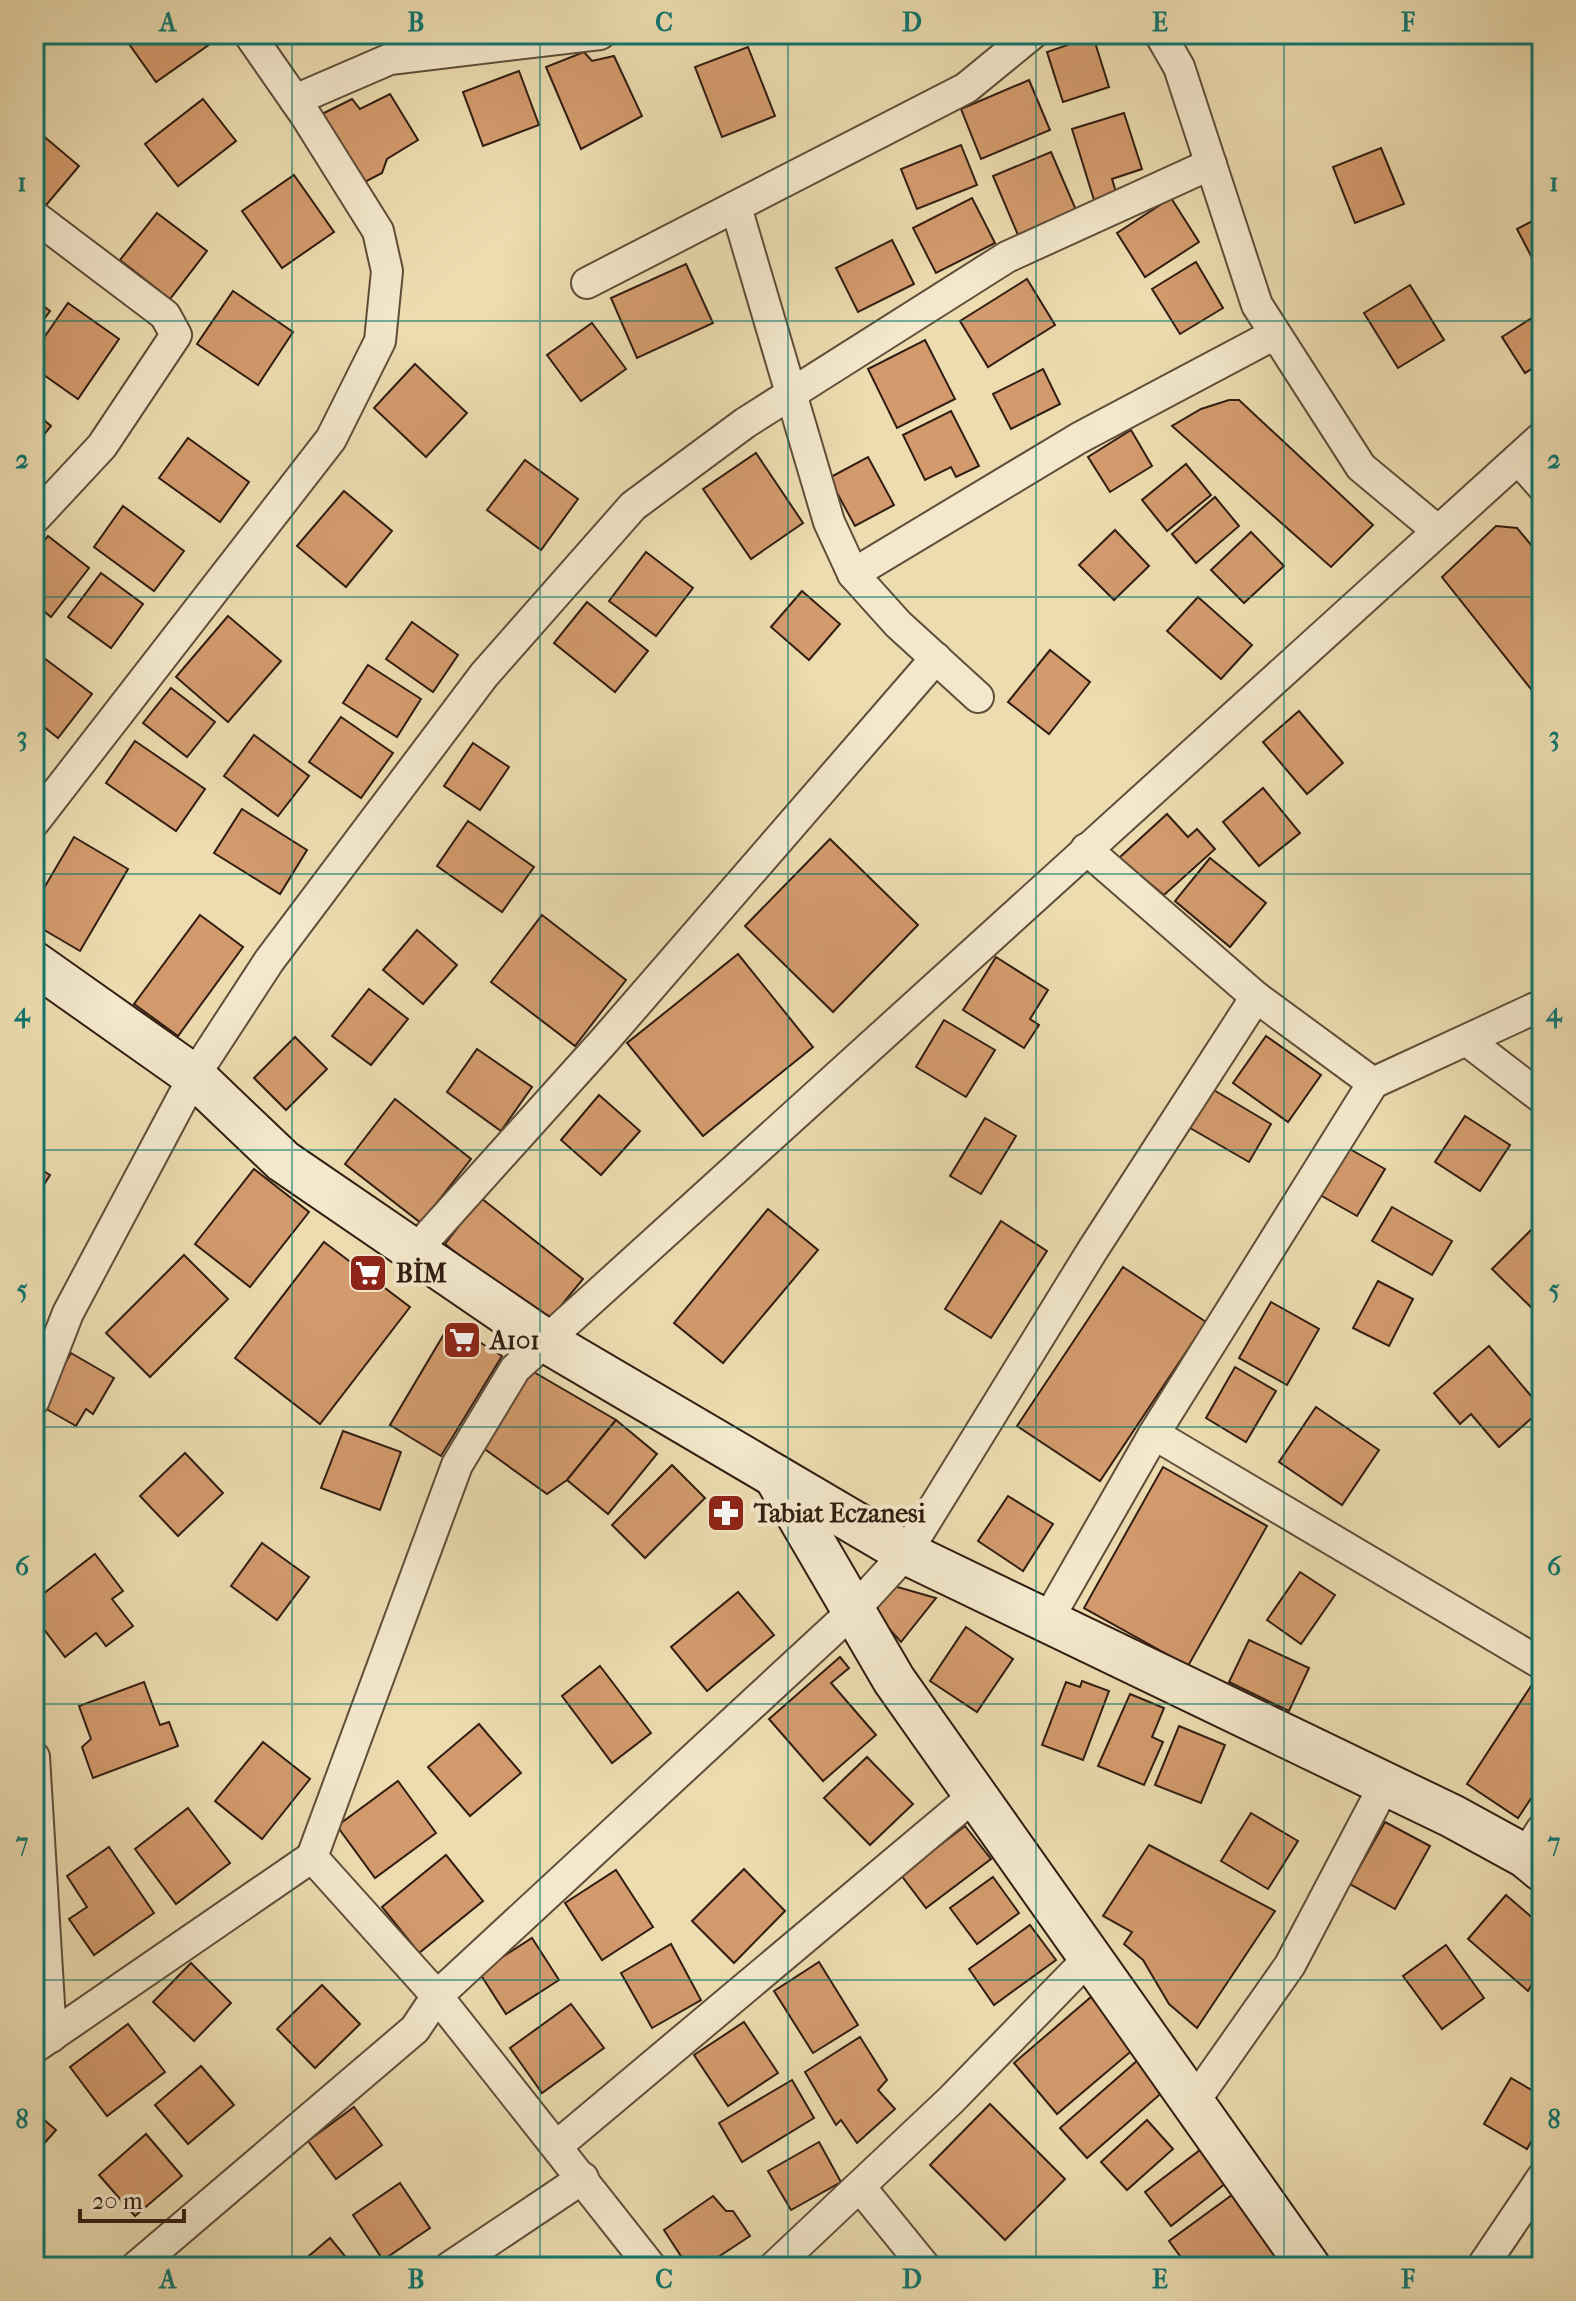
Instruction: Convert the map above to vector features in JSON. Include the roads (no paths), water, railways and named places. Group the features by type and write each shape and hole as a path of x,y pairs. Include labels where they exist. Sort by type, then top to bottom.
{"street":[{"path":"34,822 331,439 380,341 387,271 378,231 249,34"},
{"path":"295,100 390,59 451,43 600,34"},
{"path":"587,283 966,88 1032,34"},
{"path":"1160,34 1179,67 1257,305 1361,467 1438,531"},
{"path":"34,1400 68,1313 194,1076 269,961 484,675 633,506 789,395 1007,257 1211,164"},
{"path":"736,207 789,395 829,522 853,574 898,624 978,697"},
{"path":"34,216 165,315 176,335 102,446 34,519"},
{"path":"853,574 1079,438 1275,334"},
{"path":"42,2042 312,1857 457,1465 515,1369 549,1343 1086,849 1542,437"},
{"path":"1518,459 1542,486"},
{"path":"414,1252 614,1029 936,658"},
{"path":"1086,849 1256,997 1373,1083"},
{"path":"34,963 194,1076 283,1161 549,1343 906,1553 1385,1784 1536,1851"},
{"path":"136,2267 415,2029 437,1996 852,1612 906,1553 1092,1251 1256,997"},
{"path":"1047,1621 1154,1434 1373,1083 1469,1042 1542,1005"},
{"path":"1469,1042 1542,1098"},
{"path":"1154,1434 1542,1664"},
{"path":"773,1473 894,1680 1309,2267"},
{"path":"34,1757 42,2042"},
{"path":"1193,2103 1290,1965 1385,1784"},
{"path":"558,2145 975,1795"},
{"path":"312,1857 437,1996 558,2145 651,2267"},
{"path":"774,2267 951,2100 1090,1957"},
{"path":"450,2267 583,2178"},
{"path":"1482,2267 1542,2178"},
{"path":"860,2187 925,2267"}],"place":[{"name":"BİM","path":"368,1273"},
{"name":"A101","path":"462,1340"},
{"name":"Tabiat Eczanesi","path":"726,1513"}]}
